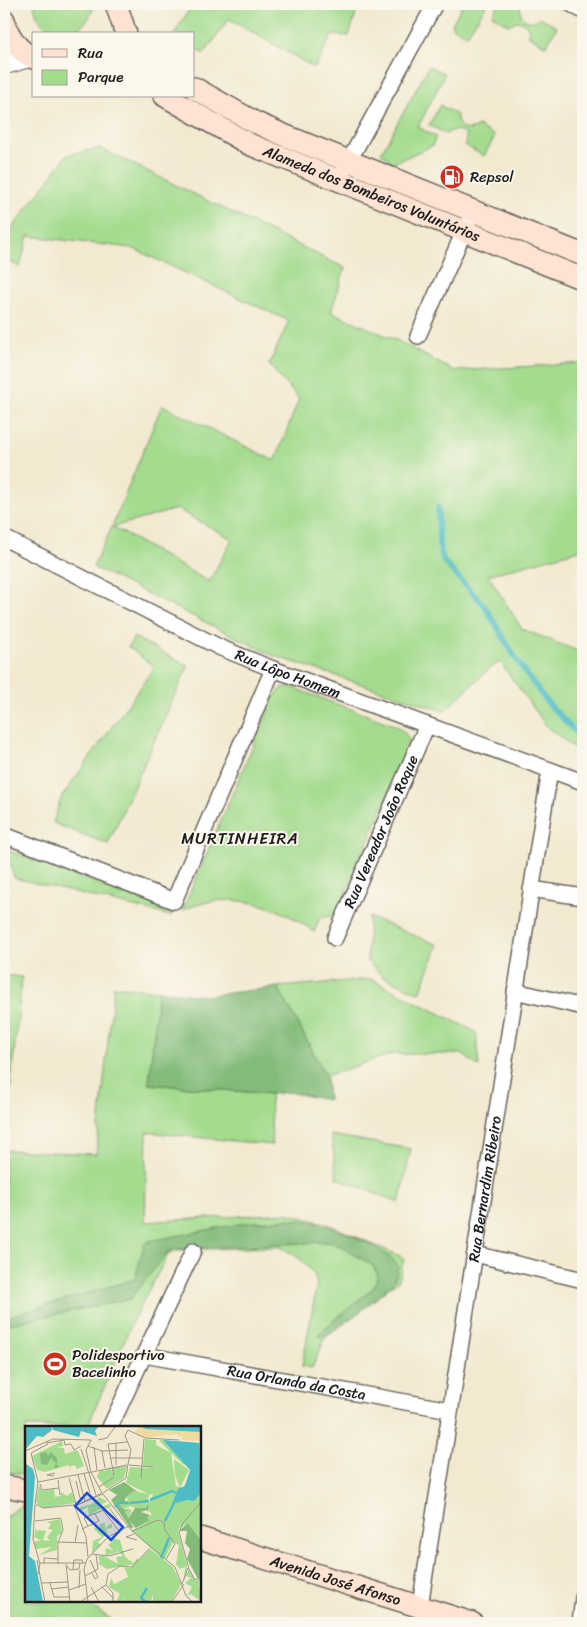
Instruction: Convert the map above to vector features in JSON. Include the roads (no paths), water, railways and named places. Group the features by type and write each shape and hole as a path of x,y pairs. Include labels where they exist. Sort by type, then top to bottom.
{"main road":[{"path":"109,32 112,26 115,4"},
{"path":"115,4 125,32"},
{"path":"4,27 12,40 32,58"},
{"name":"Alameda dos Bombeiros Voluntários","path":"195,89 254,122 583,255"},
{"name":"Alameda dos Bombeiros Voluntários","path":"169,98 249,144 583,279"},
{"path":"4,1486 25,1490"},
{"name":"Avenida José Afonso","path":"201,1538 472,1623"}],"street":[{"path":"571,4 583,11"},
{"path":"339,180 430,6"},
{"path":"4,64 32,58"},
{"path":"418,336 473,210"},
{"name":"Rua Lôpo Homem","path":"4,538 221,648 273,669 583,782"},
{"path":"4,835 174,901 273,669"},
{"name":"Rua Vereador João Roque","path":"335,938 427,725"},
{"name":"Rua Bernardim Ribeiro","path":"420,1606 550,770"},
{"path":"531,889 583,897"},
{"path":"515,991 583,1007"},
{"path":"110,1426 193,1251"},
{"path":"475,1254 583,1280"},
{"name":"Rua Orlando da Costa","path":"144,1355 450,1410"},
{"path":"580,1623 583,1598"}],"waterway":[{"path":"438,507 439,544 444,562 484,605 519,664 547,702 583,740"}],"place":[{"name":"Repsol","path":"452,177"},
{"name":"Polidesportivo Bacelinho","path":"55,1364"}],"district":[{"name":"MURTINHEIRA","path":"240,838"}]}
